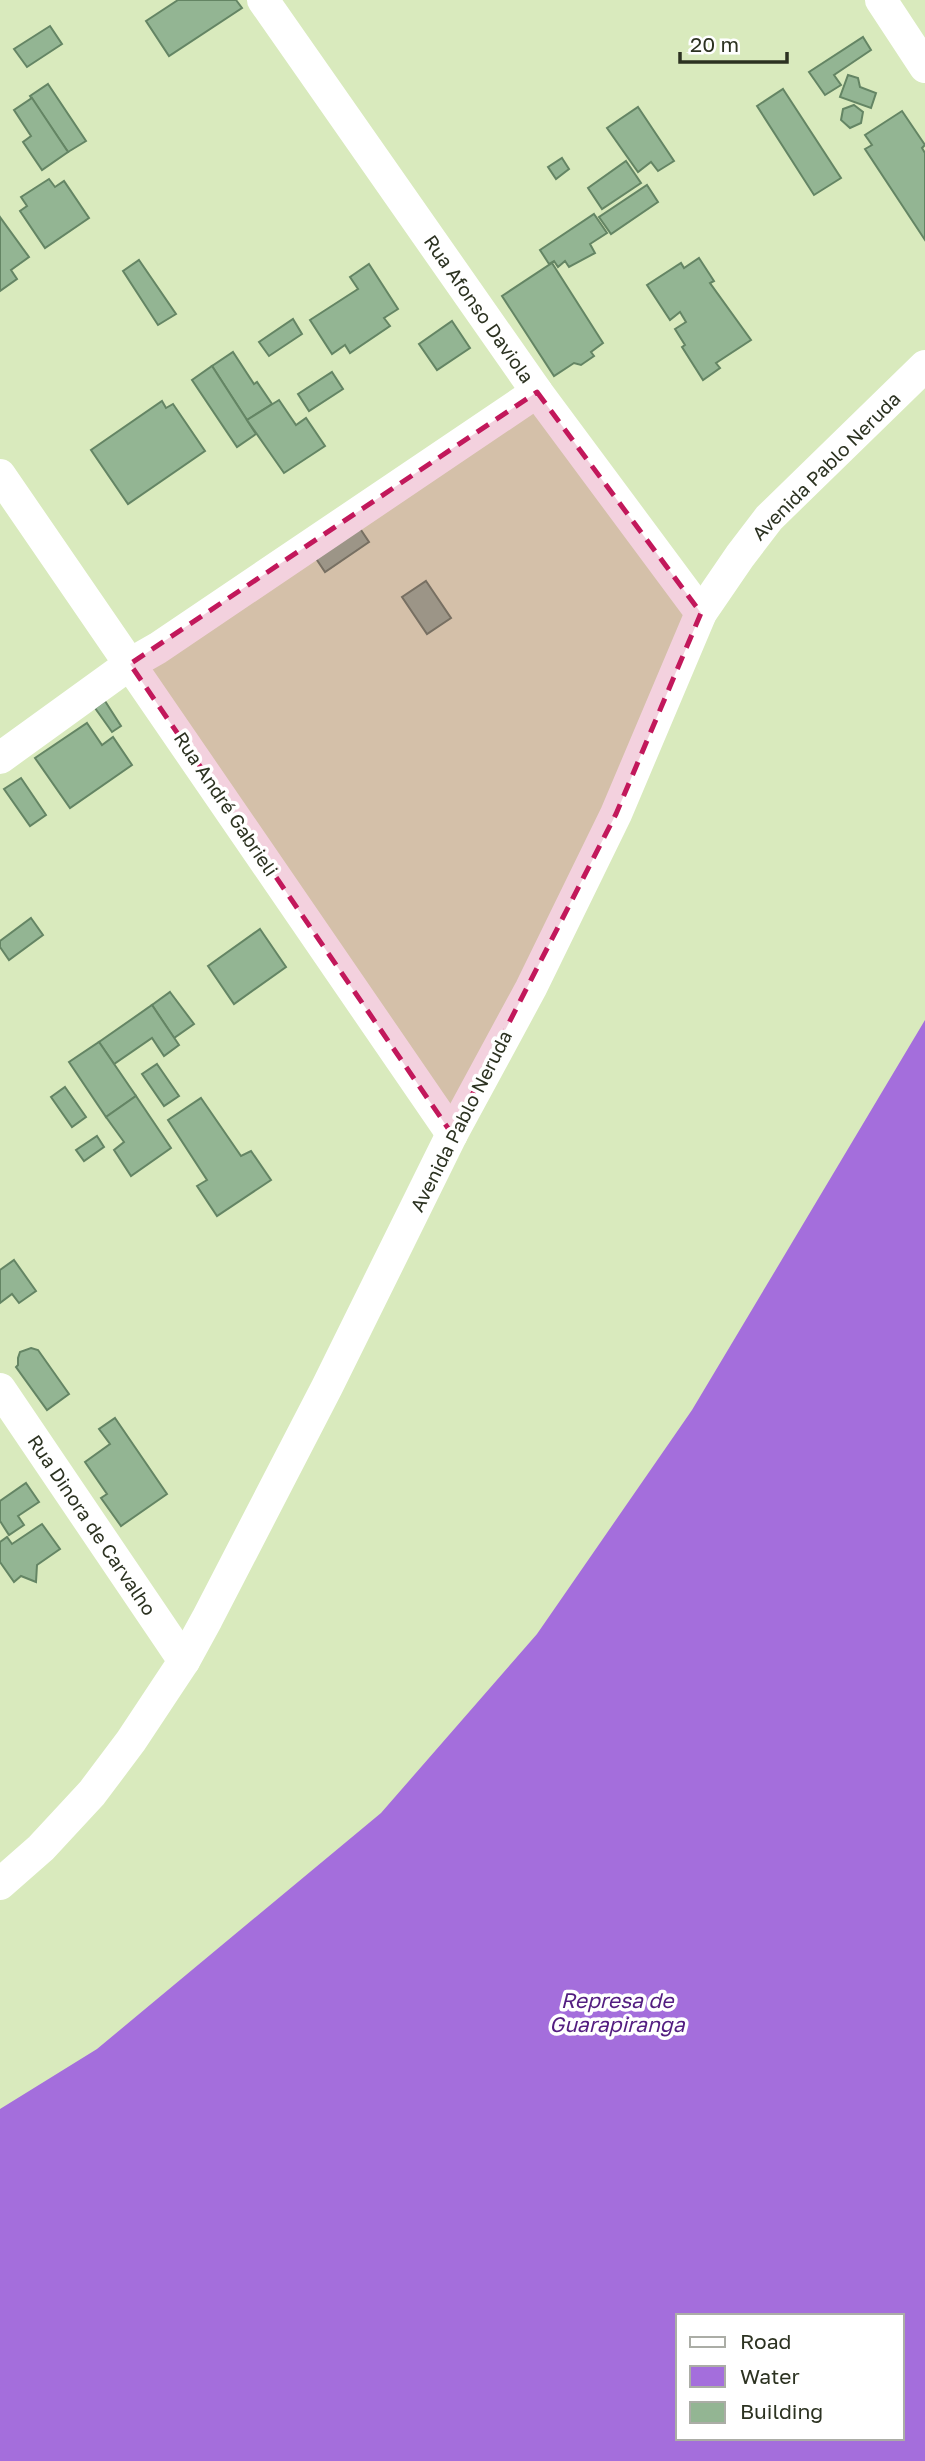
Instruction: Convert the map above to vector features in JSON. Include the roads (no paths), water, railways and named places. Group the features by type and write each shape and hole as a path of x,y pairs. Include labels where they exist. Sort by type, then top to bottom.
{"street":[{"name":"Rua Afonso Daviola","path":"263,0 537,391 701,613"},
{"path":"881,0 925,67"},
{"name":"Avenida Pablo Neruda","path":"0,1884 41,1848 92,1793 131,1741 184,1661 327,1387 452,1134 531,988 616,814 701,613 769,518 925,366"},
{"path":"0,758 130,664 158,648 537,391"},
{"name":"Rua André Gabrieli","path":"0,475 452,1134"},
{"name":"Rua Dinora de Carvalho","path":"0,1389 184,1661"}],"water":[{"name":"Represa de Guarapiranga","path":"925,1020 925,2461 0,2461 0,2109 97,2049 381,1813 537,1634 692,1410"}]}
